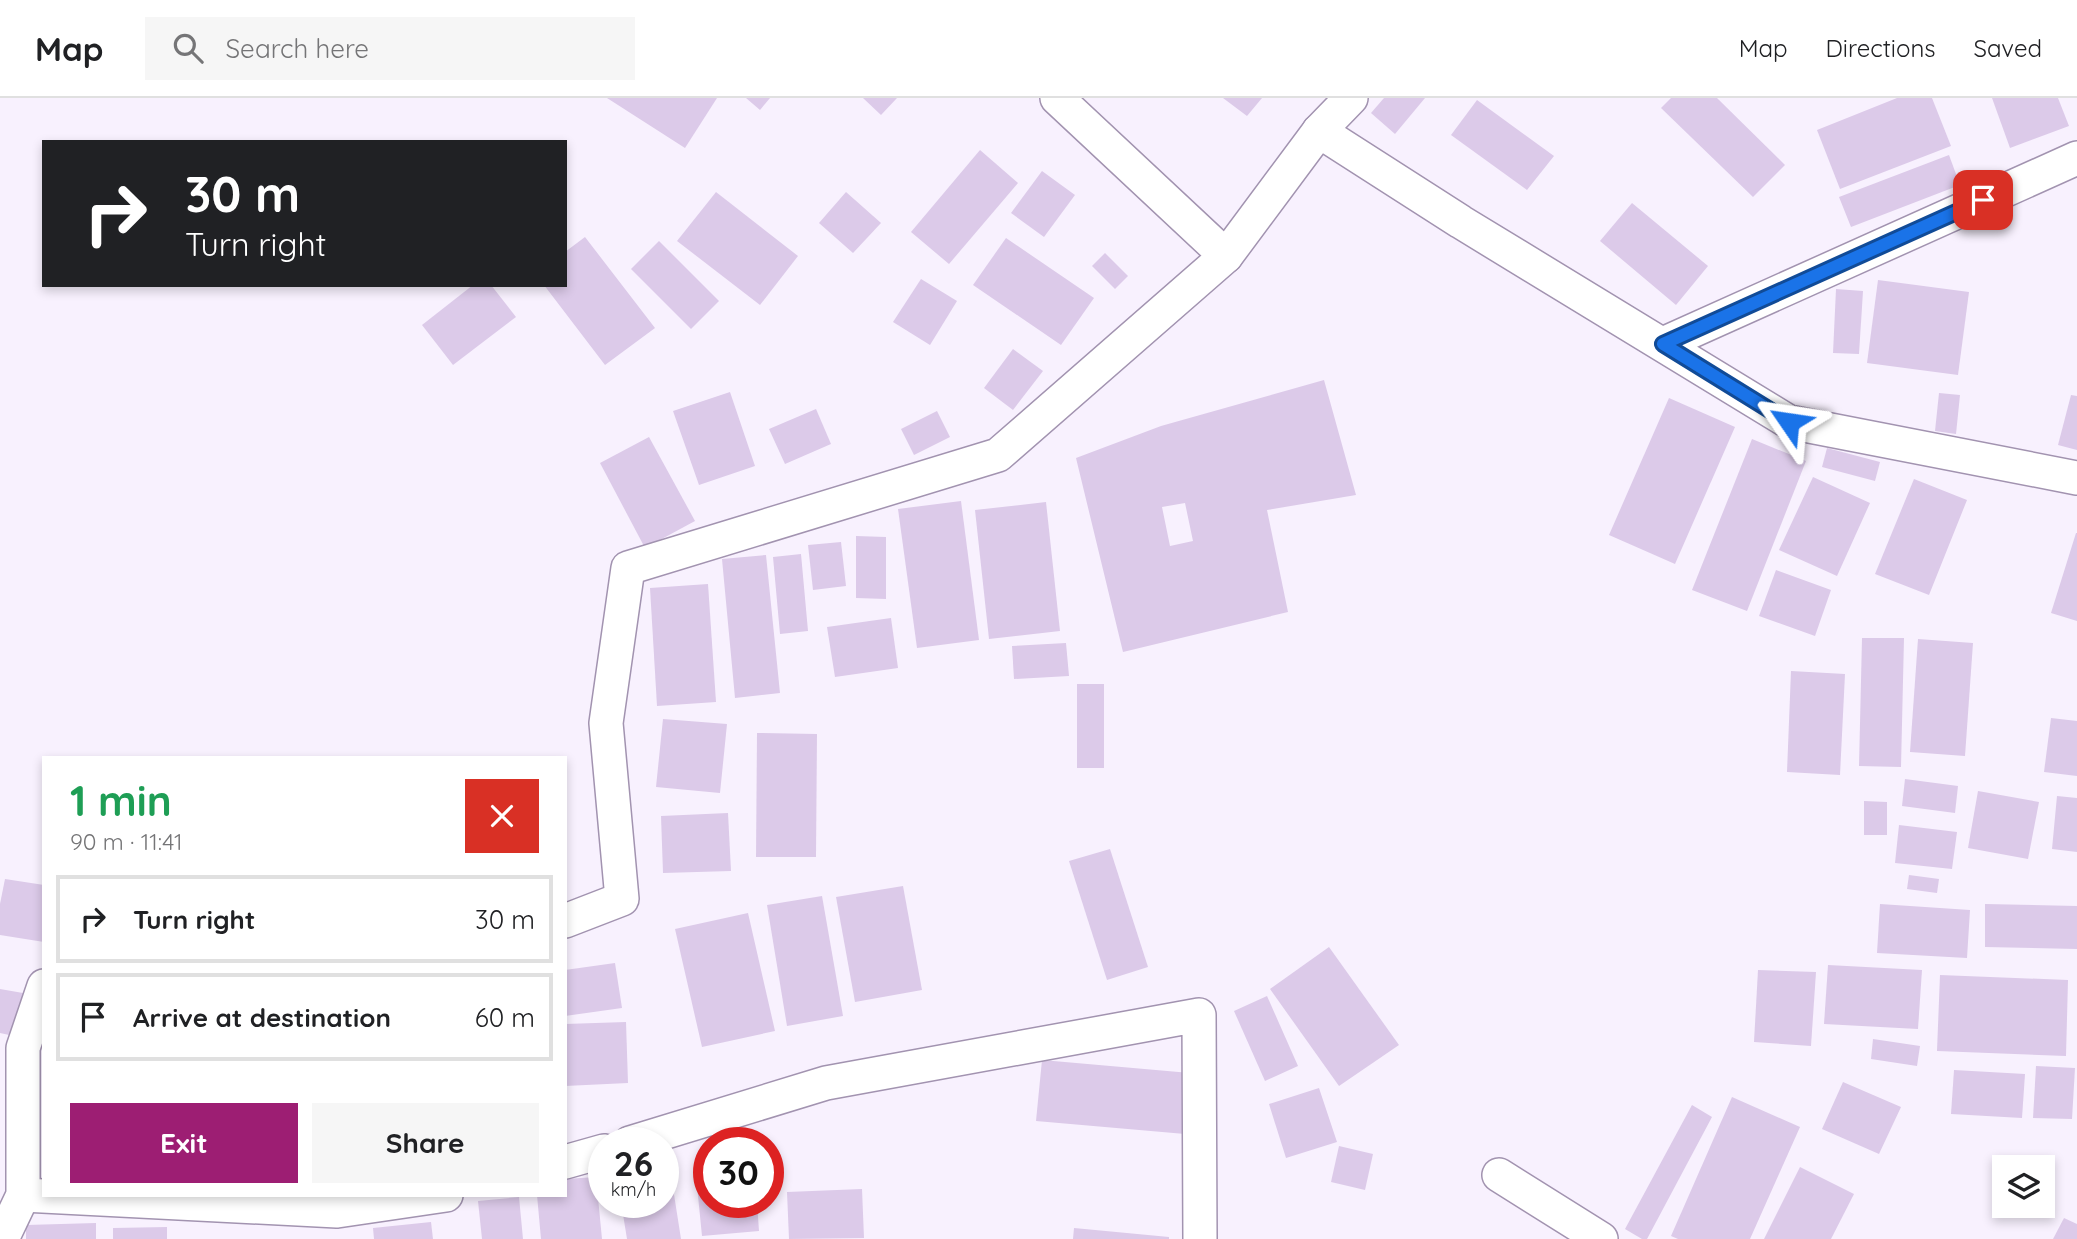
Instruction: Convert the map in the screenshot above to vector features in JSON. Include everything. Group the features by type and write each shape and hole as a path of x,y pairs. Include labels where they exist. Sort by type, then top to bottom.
{"street":[{"path":"1057,98 1227,256"},
{"path":"567,920 622,899 606,723 628,568 998,455 1227,256 1319,131 1351,98"},
{"path":"1319,131 1461,222 1789,422 2077,478"},
{"path":"1663,344 2077,158"},
{"path":"2,1239 23,1195 23,1048 42,992"},
{"path":"679,1128 826,1083 1199,1015 1200,1239"},
{"path":"567,1161 588,1156"},
{"path":"1499,1175 1601,1239"},
{"path":"23,1195 42,1196"},
{"path":"62,1197 337,1211 432,1197"}],"building":[{"path":"607,98 717,98 685,148"},
{"path":"746,98 770,98 760,110"},
{"path":"863,98 897,98 881,115"},
{"path":"1223,98 1262,98 1247,116"},
{"path":"1384,98 1425,98 1395,134 1371,113"},
{"path":"1671,98 1717,98 1785,165 1753,197 1661,108"},
{"path":"1897,98 1932,98 1951,146 1840,189 1817,130"},
{"path":"1992,98 2058,98 2069,126 2010,148"},
{"path":"1477,100 1554,156 1527,190 1451,135"},
{"path":"980,150 1018,183 949,264 911,232"},
{"path":"1949,155 1960,185 1851,227 1839,197"},
{"path":"1042,171 1075,195 1044,237 1011,213"},
{"path":"716,192 798,256 760,305 677,241"},
{"path":"846,192 881,223 853,253 819,223"},
{"path":"1632,203 1708,266 1676,305 1600,241"},
{"path":"585,237 655,328 605,365 546,287 567,287 567,250"},
{"path":"1006,238 1094,298 1061,345 973,285"},
{"path":"659,241 719,301 691,329 631,269"},
{"path":"1105,253 1128,276 1115,289 1092,266"},
{"path":"921,279 957,301 930,345 893,322"},
{"path":"1878,280 1969,292 1958,375 1867,363"},
{"path":"470,287 493,287 516,317 453,365 422,325"},
{"path":"1836,289 1863,291 1859,354 1833,353"},
{"path":"1013,349 1043,371 1013,410 984,388"},
{"path":"1324,380 1356,495 1267,510 1288,612 1123,652 1076,458 1161,426","holes":["1185,503 1193,541 1170,546 1162,507"]},
{"path":"730,392 755,466 699,485 673,411"},
{"path":"1939,393 1960,395 1956,434 1935,431"},
{"path":"2071,395 2077,396 2077,450 2058,445"},
{"path":"1669,398 1735,427 1675,564 1609,535"},
{"path":"816,409 831,444 785,464 769,429"},
{"path":"937,411 950,437 914,455 901,429"},
{"path":"649,437 695,521 645,548 600,463"},
{"path":"1752,439 1806,461 1747,611 1692,590"},
{"path":"1827,448 1880,462 1875,481 1822,467"},
{"path":"1813,477 1870,503 1837,576 1779,550"},
{"path":"1914,479 1967,500 1929,595 1875,574"},
{"path":"961,501 979,640 917,648 898,509"},
{"path":"1046,502 1060,631 989,639 975,510"},
{"path":"2077,533 2077,621 2051,613"},
{"path":"856,536 886,537 886,599 856,598"},
{"path":"841,542 846,586 813,590 808,545"},
{"path":"801,554 808,631 780,634 773,557"},
{"path":"766,555 780,693 735,698 722,559"},
{"path":"1776,570 1831,590 1815,636 1759,616"},
{"path":"708,584 716,702 657,706 650,588"},
{"path":"891,618 898,668 835,677 827,627"},
{"path":"1862,638 1904,638 1901,767 1859,766"},
{"path":"1918,639 1973,643 1965,756 1910,752"},
{"path":"1066,643 1069,676 1014,679 1012,646"},
{"path":"1791,671 1845,674 1840,775 1787,772"},
{"path":"1077,684 1104,684 1104,768 1077,768"},
{"path":"2051,718 2077,721 2077,776 2044,772"},
{"path":"663,719 727,724 720,793 656,787"},
{"path":"757,733 817,734 816,857 756,857"},
{"path":"1905,779 1958,786 1955,813 1902,806"},
{"path":"1978,791 2039,802 2028,859 1968,848"},
{"path":"2057,796 2077,798 2077,852 2052,849"},
{"path":"1864,801 1887,802 1887,835 1864,835"},
{"path":"728,813 731,871 663,873 661,816"},
{"path":"1899,825 1957,832 1952,869 1895,863"},
{"path":"1110,849 1148,967 1107,980 1069,861"},
{"path":"1909,875 1939,879 1937,893 1907,889"},
{"path":"5,879 42,885 42,942 0,935 0,904"},
{"path":"903,886 922,990 855,1002 836,897"},
{"path":"822,896 843,1016 787,1026 767,905"},
{"path":"1880,904 1970,910 1967,958 1877,953"},
{"path":"1985,904 2077,906 2077,949 1985,947"},
{"path":"748,913 775,1031 702,1047 675,929"},
{"path":"1329,947 1399,1045 1339,1086 1270,989"},
{"path":"615,963 622,1008 567,1016 567,970"},
{"path":"1828,965 1922,970 1918,1029 1824,1024"},
{"path":"1758,970 1816,972 1811,1046 1754,1042"},
{"path":"1940,975 2068,980 2066,1056 1937,1051"},
{"path":"0,989 23,993 14,1036 0,1033"},
{"path":"1267,996 1298,1066 1265,1081 1234,1011"},
{"path":"626,1022 628,1083 567,1086 567,1024"},
{"path":"1873,1039 1920,1046 1917,1066 1871,1059"},
{"path":"1042,1060 1190,1073 1185,1134 1036,1121"},
{"path":"2036,1066 2075,1068 2072,1119 2033,1118"},
{"path":"1954,1070 2025,1074 2022,1118 1951,1114"},
{"path":"1843,1082 1901,1107 1879,1154 1822,1129"},
{"path":"1319,1088 1337,1142 1286,1158 1269,1104"},
{"path":"1732,1097 1800,1127 1750,1239 1678,1239 1671,1236"},
{"path":"1692,1105 1712,1117 1647,1239 1642,1239 1625,1229"},
{"path":"1339,1146 1373,1154 1365,1190 1331,1182"},
{"path":"1800,1167 1854,1194 1831,1239 1764,1239"},
{"path":"588,1178 588,1218 600,1218 602,1239 541,1239 537,1197 567,1197 567,1179"},
{"path":"862,1189 864,1238 789,1239 787,1192"},
{"path":"519,1197 523,1239 482,1239 478,1201"},
{"path":"624,1218 678,1218 681,1239 627,1239"},
{"path":"700,1218 758,1218 759,1231 702,1236"},
{"path":"2064,1218 2077,1224 2077,1239 2053,1239"},
{"path":"431,1222 433,1239 374,1239 373,1228"},
{"path":"96,1223 96,1239 26,1239 26,1225"},
{"path":"167,1227 167,1239 113,1239 113,1228"},
{"path":"1074,1228 1169,1237 1169,1239 1073,1239"}],"route":[{"path":"1789,422 1663,344 1983,200"}]}
